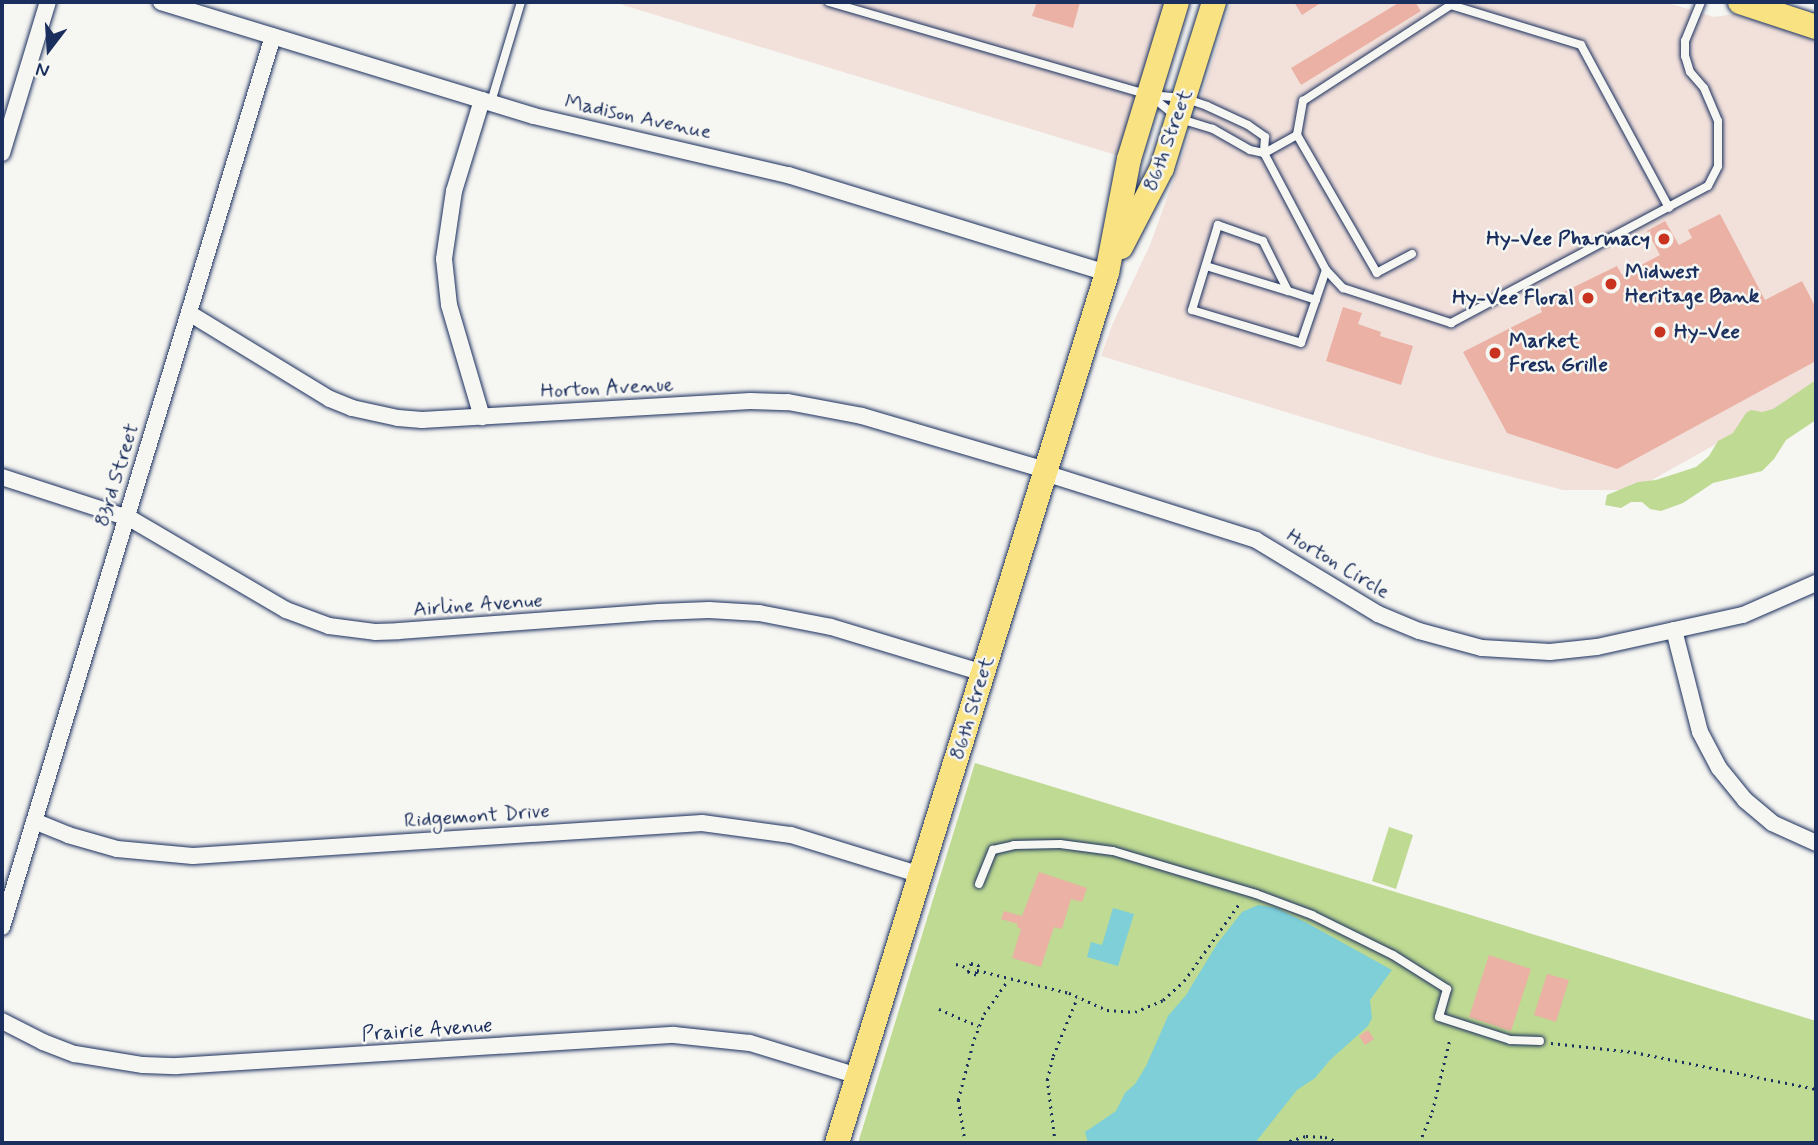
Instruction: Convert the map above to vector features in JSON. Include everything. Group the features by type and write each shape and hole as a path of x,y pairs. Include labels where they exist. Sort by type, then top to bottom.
{"main road":[{"name":"86th Street","path":"837,1143 1107,273 1129,159 1177,2"},
{"name":"86th Street","path":"1107,273 1161,168 1214,2"},
{"path":"1740,2 1816,27"}],"street":[{"path":"2,153 48,2"},
{"name":"Madison Avenue","path":"160,2 486,101 788,175 1107,273"},
{"name":"83rd Street","path":"2,927 273,36"},
{"path":"482,416 449,305 444,259 445,235 454,191 486,101"},
{"name":"Horton Avenue","path":"189,313 292,377 352,408 398,418 750,401 788,402 862,416 1046,472"},
{"name":"Horton Circle","path":"1046,472 1256,540 1378,614 1448,640 1482,648 1550,652 1597,647 1744,615 1816,583"},
{"name":"Airline Avenue","path":"2,477 127,517 173,541 286,610 330,626 399,632 659,612 709,610 759,613 831,627 983,673"},
{"path":"1674,630 1700,732 1719,768 1745,800 1772,823 1816,843"},
{"name":"Ridgemont Drive","path":"34,821 68,835 117,849 193,856 702,823 791,835 921,875"},
{"name":"Prairie Avenue","path":"2,1021 43,1042 75,1054 143,1065 177,1066 674,1035 750,1043 858,1076"}],"lane":[{"path":"486,101 521,2"},
{"path":"829,2 1149,95 1181,108 1248,125 1265,137 1264,153 1326,270 1343,288 1451,323 1708,186 1718,166 1718,121 1704,88 1690,72 1685,56 1685,41 1701,2"},
{"path":"1412,254 1377,272 1297,135 1303,101 1451,5 1581,45 1669,208"},
{"path":"1149,95 1181,108 1250,150 1264,153 1297,135"},
{"path":"1288,291 1263,241 1218,225 1192,310 1301,343 1326,270"},
{"path":"1206,266 1316,300"},
{"path":"979,884 993,850 1014,845 1060,844 1103,848 1256,894 1312,915 1393,954 1447,989 1438,1017 1510,1040 1540,1041"}],"path":[{"path":"956,964 969,968 968,972 976,975 977,970 1077,997 1122,1013 1135,1012 1163,1000 1191,972 1242,900 1256,894"},
{"path":"965,1143 958,1100 978,1026 1008,980"},
{"path":"1055,1143 1047,1080 1053,1056 1077,997"},
{"path":"939,1009 978,1026"},
{"path":"1419,1143 1432,1112 1450,1038"},
{"path":"1540,1041 1634,1052 1816,1089"},
{"path":"1283,1143 1306,1136 1325,1137 1342,1143"}],"shaded area":[{"path":"613,2 1177,2 1129,159"},
{"path":"1231,2 1665,2 1714,17 1734,14 1816,40 1816,388 1634,490 1563,490 1431,456 1101,356 1113,323 1150,245 1184,151"}],"green space":[{"path":"1816,380 1816,420 1786,440 1774,459 1762,471 1713,483 1683,503 1661,511 1650,509 1642,502 1631,502 1621,508 1605,505 1607,495 1638,482 1656,480 1696,467 1709,456 1718,441 1733,433 1746,413 1751,410 1762,412 1773,409"},
{"path":"975,763 1816,1021 1816,1143 858,1143"},
{"path":"1389,827 1413,835 1396,889 1372,881"}],"water":[{"path":"1258,905 1276,908 1307,923 1392,970 1370,1000 1372,1018 1368,1026 1330,1060 1315,1078 1297,1090 1255,1143 1088,1143 1085,1132 1116,1111 1125,1093 1135,1084 1168,1016 1186,995 1217,944 1242,912"},
{"path":"1113,908 1134,914 1118,966 1087,957 1091,942 1102,945"}],"building":[{"path":"1037,2 1080,2 1073,28 1032,16"},
{"path":"1294,2 1322,2 1302,15"},
{"path":"1400,2 1415,2 1421,11 1301,85 1291,68"},
{"name":"Hy-Vee","path":"1720,214 1765,300 1802,281 1816,308 1816,361 1617,469 1507,433 1463,352 1542,312 1539,304 1617,266 1622,275 1660,255 1647,231 1665,221 1679,245 1692,238 1688,230"},
{"path":"1343,307 1362,313 1358,324 1381,332 1380,336 1413,346 1401,385 1326,361"},
{"path":"1039,872 1087,888 1082,902 1071,899 1062,929 1054,927 1041,967 1012,958 1021,929 1017,927 1018,924 1001,919 1004,911 1022,916"},
{"path":"1489,955 1531,969 1511,1031 1469,1017"},
{"path":"1547,974 1569,980 1556,1022 1534,1015"},
{"path":"1368,1030 1374,1039 1365,1045 1359,1036"}],"place":[{"name":"Hy-Vee Pharmacy","path":"1664,239"},
{"name":"Midwest Heritage Bank","path":"1611,284"},
{"name":"Hy-Vee Floral","path":"1588,298"},
{"name":"Hy-Vee","path":"1660,332"},
{"name":"Market Fresh Grille","path":"1495,353"}]}
